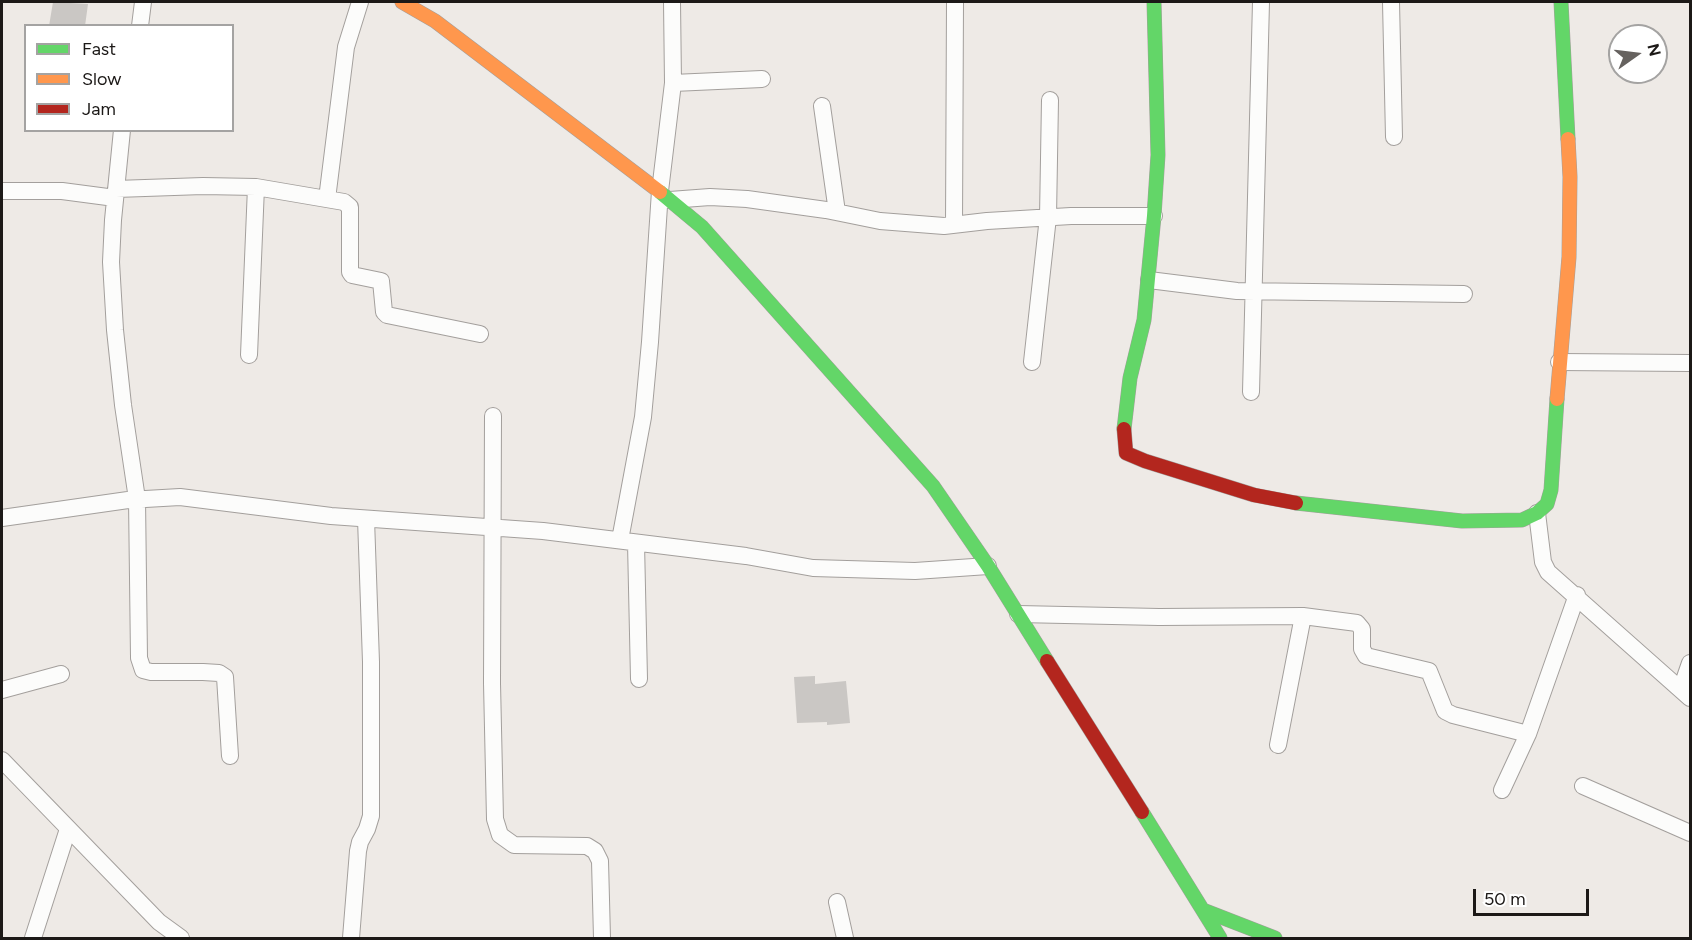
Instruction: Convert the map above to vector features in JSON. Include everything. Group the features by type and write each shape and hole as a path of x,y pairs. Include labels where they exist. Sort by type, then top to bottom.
{"street":[{"path":"140,24 143,2"},
{"path":"327,199 346,47 360,2"},
{"path":"402,2 435,21 665,195 702,227 926,477 988,566 1220,939"},
{"path":"639,679 628,542 665,195 673,83 672,2"},
{"path":"954,225 955,2"},
{"path":"1154,2 1158,155 1149,280 1144,320 1130,378 1124,429 1126,453 1254,495 1307,505 1462,521 1522,520 1537,513 1547,504 1551,490 1558,362 1569,257 1570,177 1561,2"},
{"path":"1251,392 1261,2"},
{"path":"1391,2 1394,137"},
{"path":"673,83 762,80"},
{"path":"1032,362 1048,217 1050,100"},
{"path":"822,106 837,212"},
{"path":"122,132 111,262 123,405 137,499 139,658 143,670 151,672 211,672 225,677 230,756"},
{"path":"2,191 62,190 116,194 203,186 256,187 344,202 350,207 350,272 352,275 381,281 383,286 382,307 387,315 480,334"},
{"path":"249,355 256,187"},
{"path":"665,195 747,199 837,212 880,221 944,226 1048,217 1154,216"},
{"path":"1149,280 1253,292 1464,294"},
{"path":"1558,362 1690,363"},
{"path":"493,416 492,683 495,819 500,835 514,844 588,846 595,851 600,861 602,939"},
{"path":"2,518 137,499 180,497 331,516 543,531 746,556 813,568 915,571 988,566"},
{"path":"1537,513 1543,562 1548,572 1686,693"},
{"path":"351,939 358,851 370,816 371,662 366,519"},
{"path":"1502,790 1528,734 1576,595"},
{"path":"1018,614 1159,617 1303,616 1357,623 1362,629 1362,648 1366,656 1429,671 1445,711 1528,734"},
{"path":"1278,745 1303,616"},
{"path":"1686,693 1690,663"},
{"path":"2,690 61,674"},
{"path":"2,760 159,922 181,939"},
{"path":"1583,786 1690,833"},
{"path":"33,939 68,829"},
{"path":"837,902 845,939"},
{"path":"1203,910 1275,939"}],"building":[{"path":"53,2 88,4 85,24 49,24"},
{"path":"815,676 815,684 846,681 850,723 827,725 827,722 797,723 794,677"}],"traffic: fast":[{"path":"1124,429 1130,378 1144,320 1154,216 1158,155 1154,2"},
{"path":"1561,2 1568,139"},
{"path":"660,192 702,227 933,486 988,566 1047,661"},
{"path":"1296,503 1462,521 1522,520 1537,513 1547,504 1551,490 1557,399"},
{"path":"1142,812 1220,938"},
{"path":"1203,910 1275,938"}],"traffic: slow":[{"path":"402,2 435,21 660,192"},
{"path":"1557,399 1569,257 1568,139"}],"traffic: jam":[{"path":"1124,429 1126,453 1254,495 1296,503"},
{"path":"1047,661 1142,812"}]}
